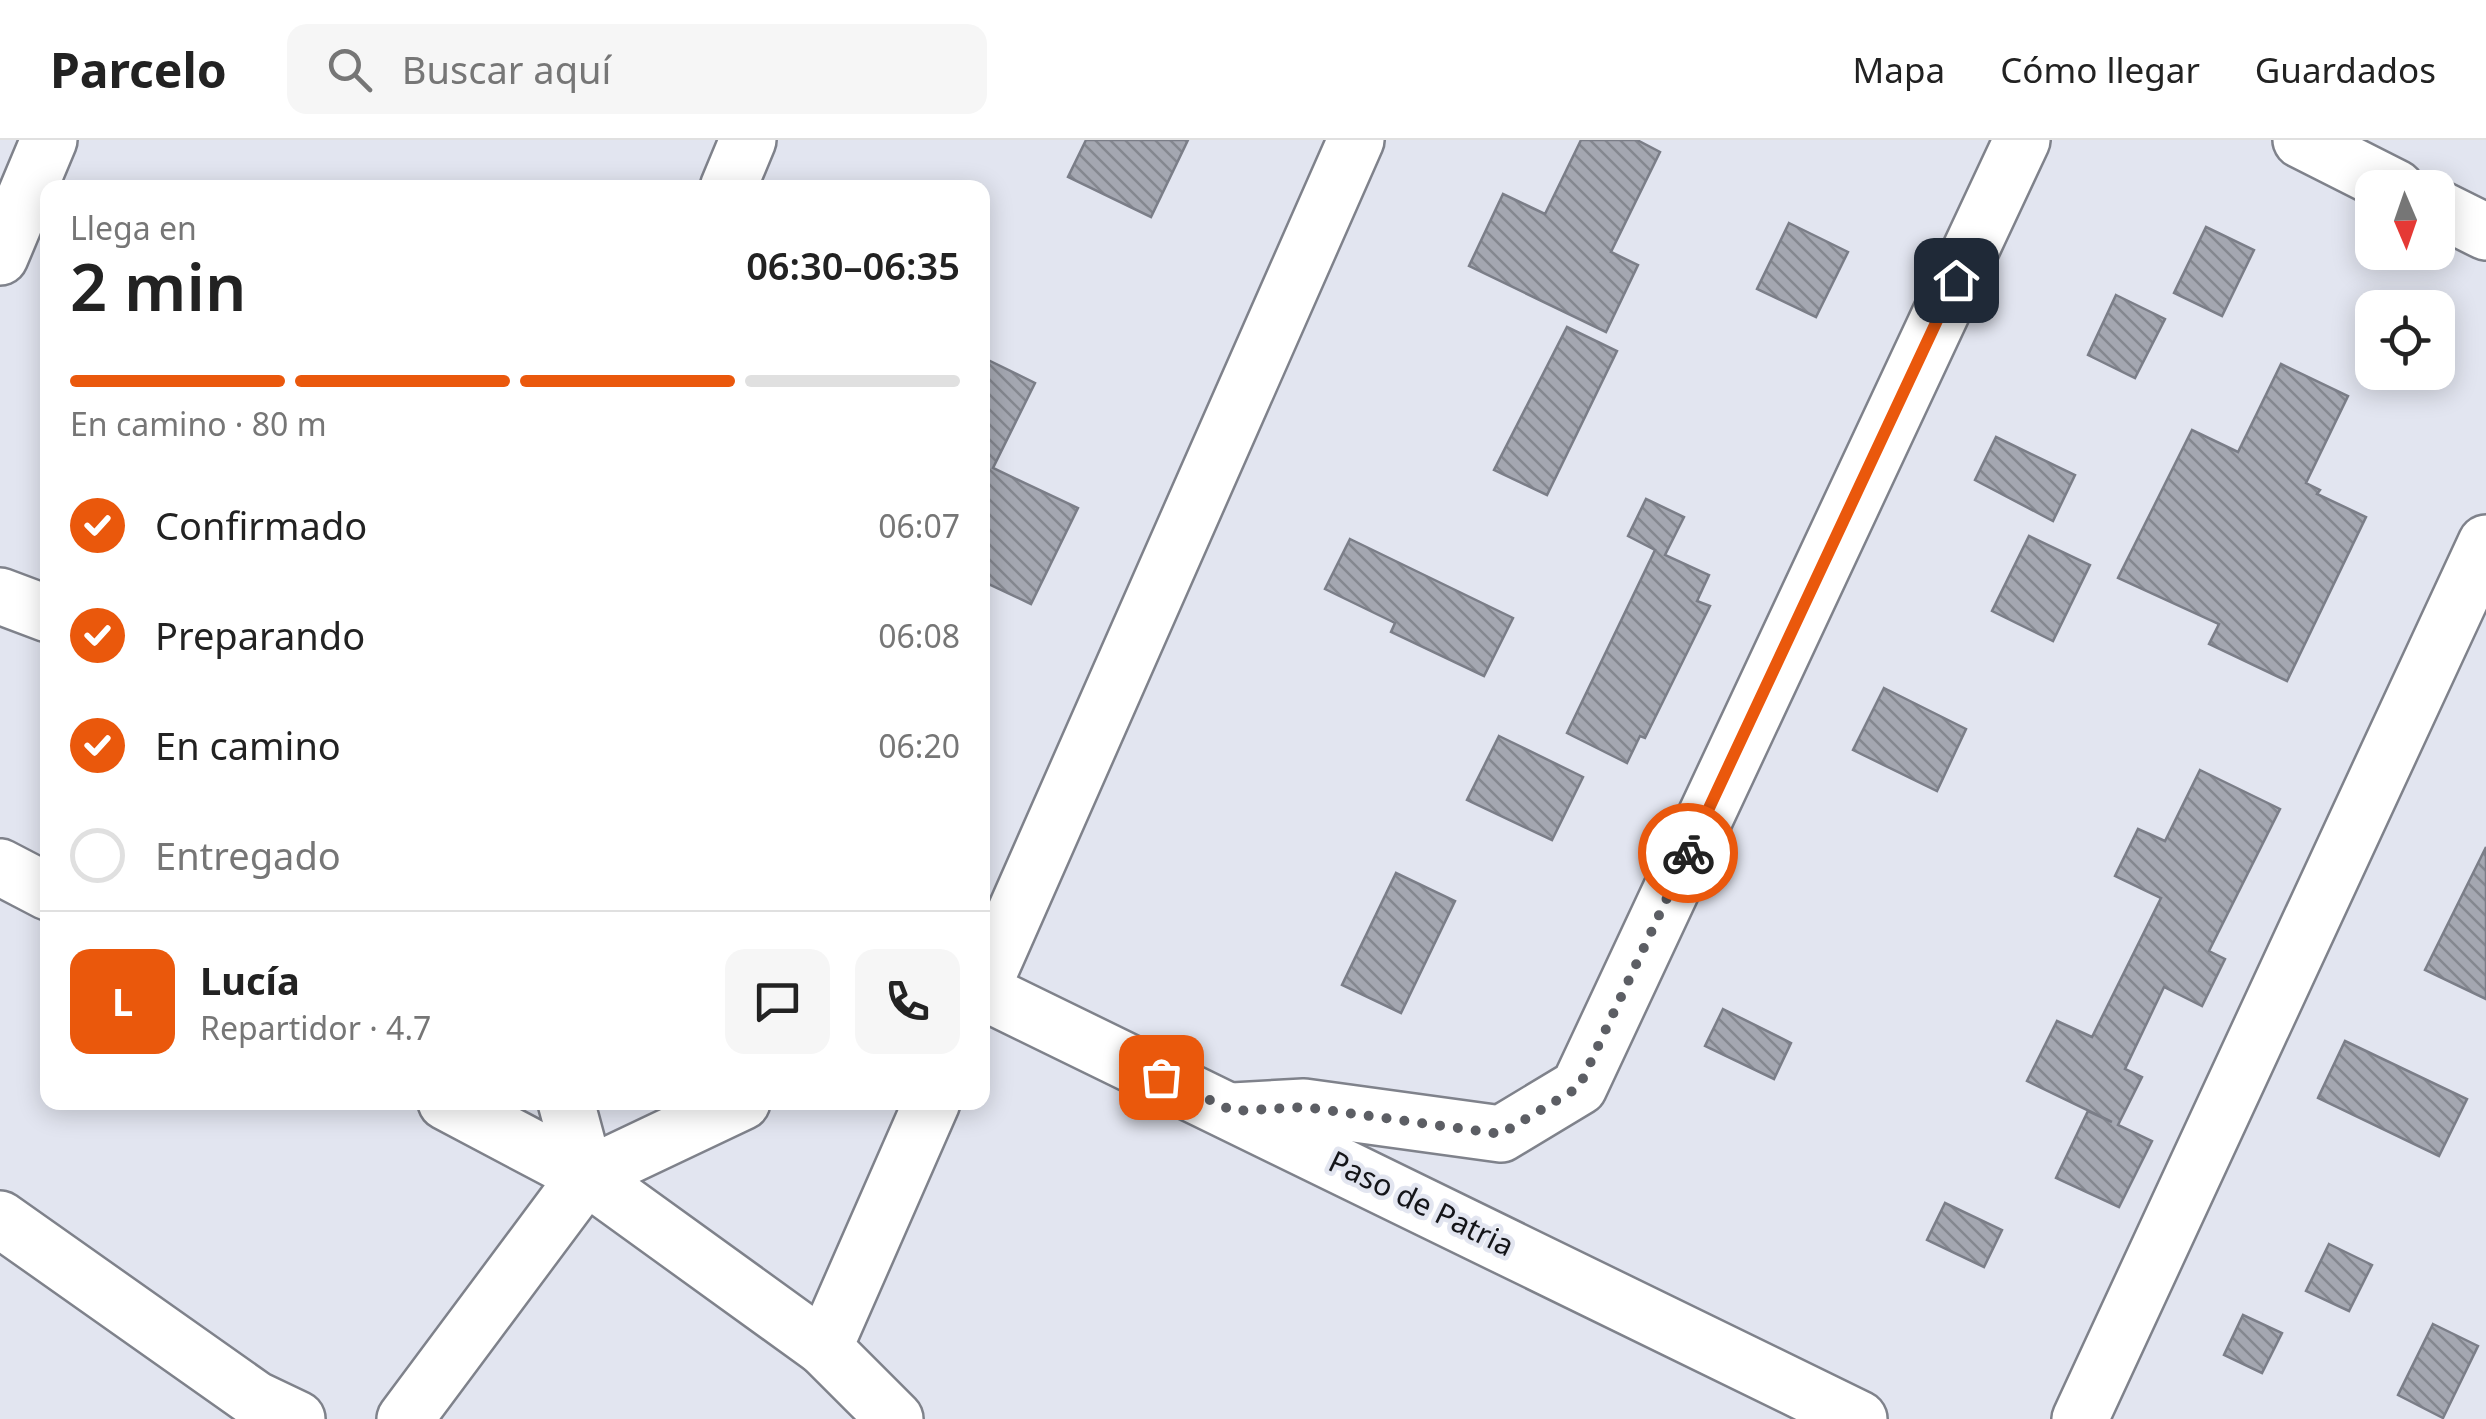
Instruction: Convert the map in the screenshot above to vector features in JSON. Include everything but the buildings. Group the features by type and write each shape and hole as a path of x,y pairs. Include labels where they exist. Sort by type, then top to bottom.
{"street":[{"path":"0,257 49,140"},
{"path":"731,180 748,140"},
{"path":"990,971 1356,140"},
{"path":"1233,1111 1304,1107 1501,1134 1579,1087 2022,140"},
{"path":"2301,140 2360,170"},
{"path":"2455,216 2486,232"},
{"path":"2080,1419 2486,543"},
{"path":"0,596 40,611"},
{"path":"0,867 40,888"},
{"name":"Paso de Patria","path":"990,993 1859,1419"},
{"path":"461,1110 586,1176 824,1348 895,1419"},
{"path":"568,1110 586,1176"},
{"path":"405,1419 586,1176 725,1110"},
{"path":"824,1348 928,1110"},
{"path":"0,1219 255,1399 296,1419"}],"way so far":[{"path":"1161,1077 1233,1111 1304,1107 1501,1134 1579,1087 1688,853"}],"route":[{"path":"1688,853 1956,280"}]}
